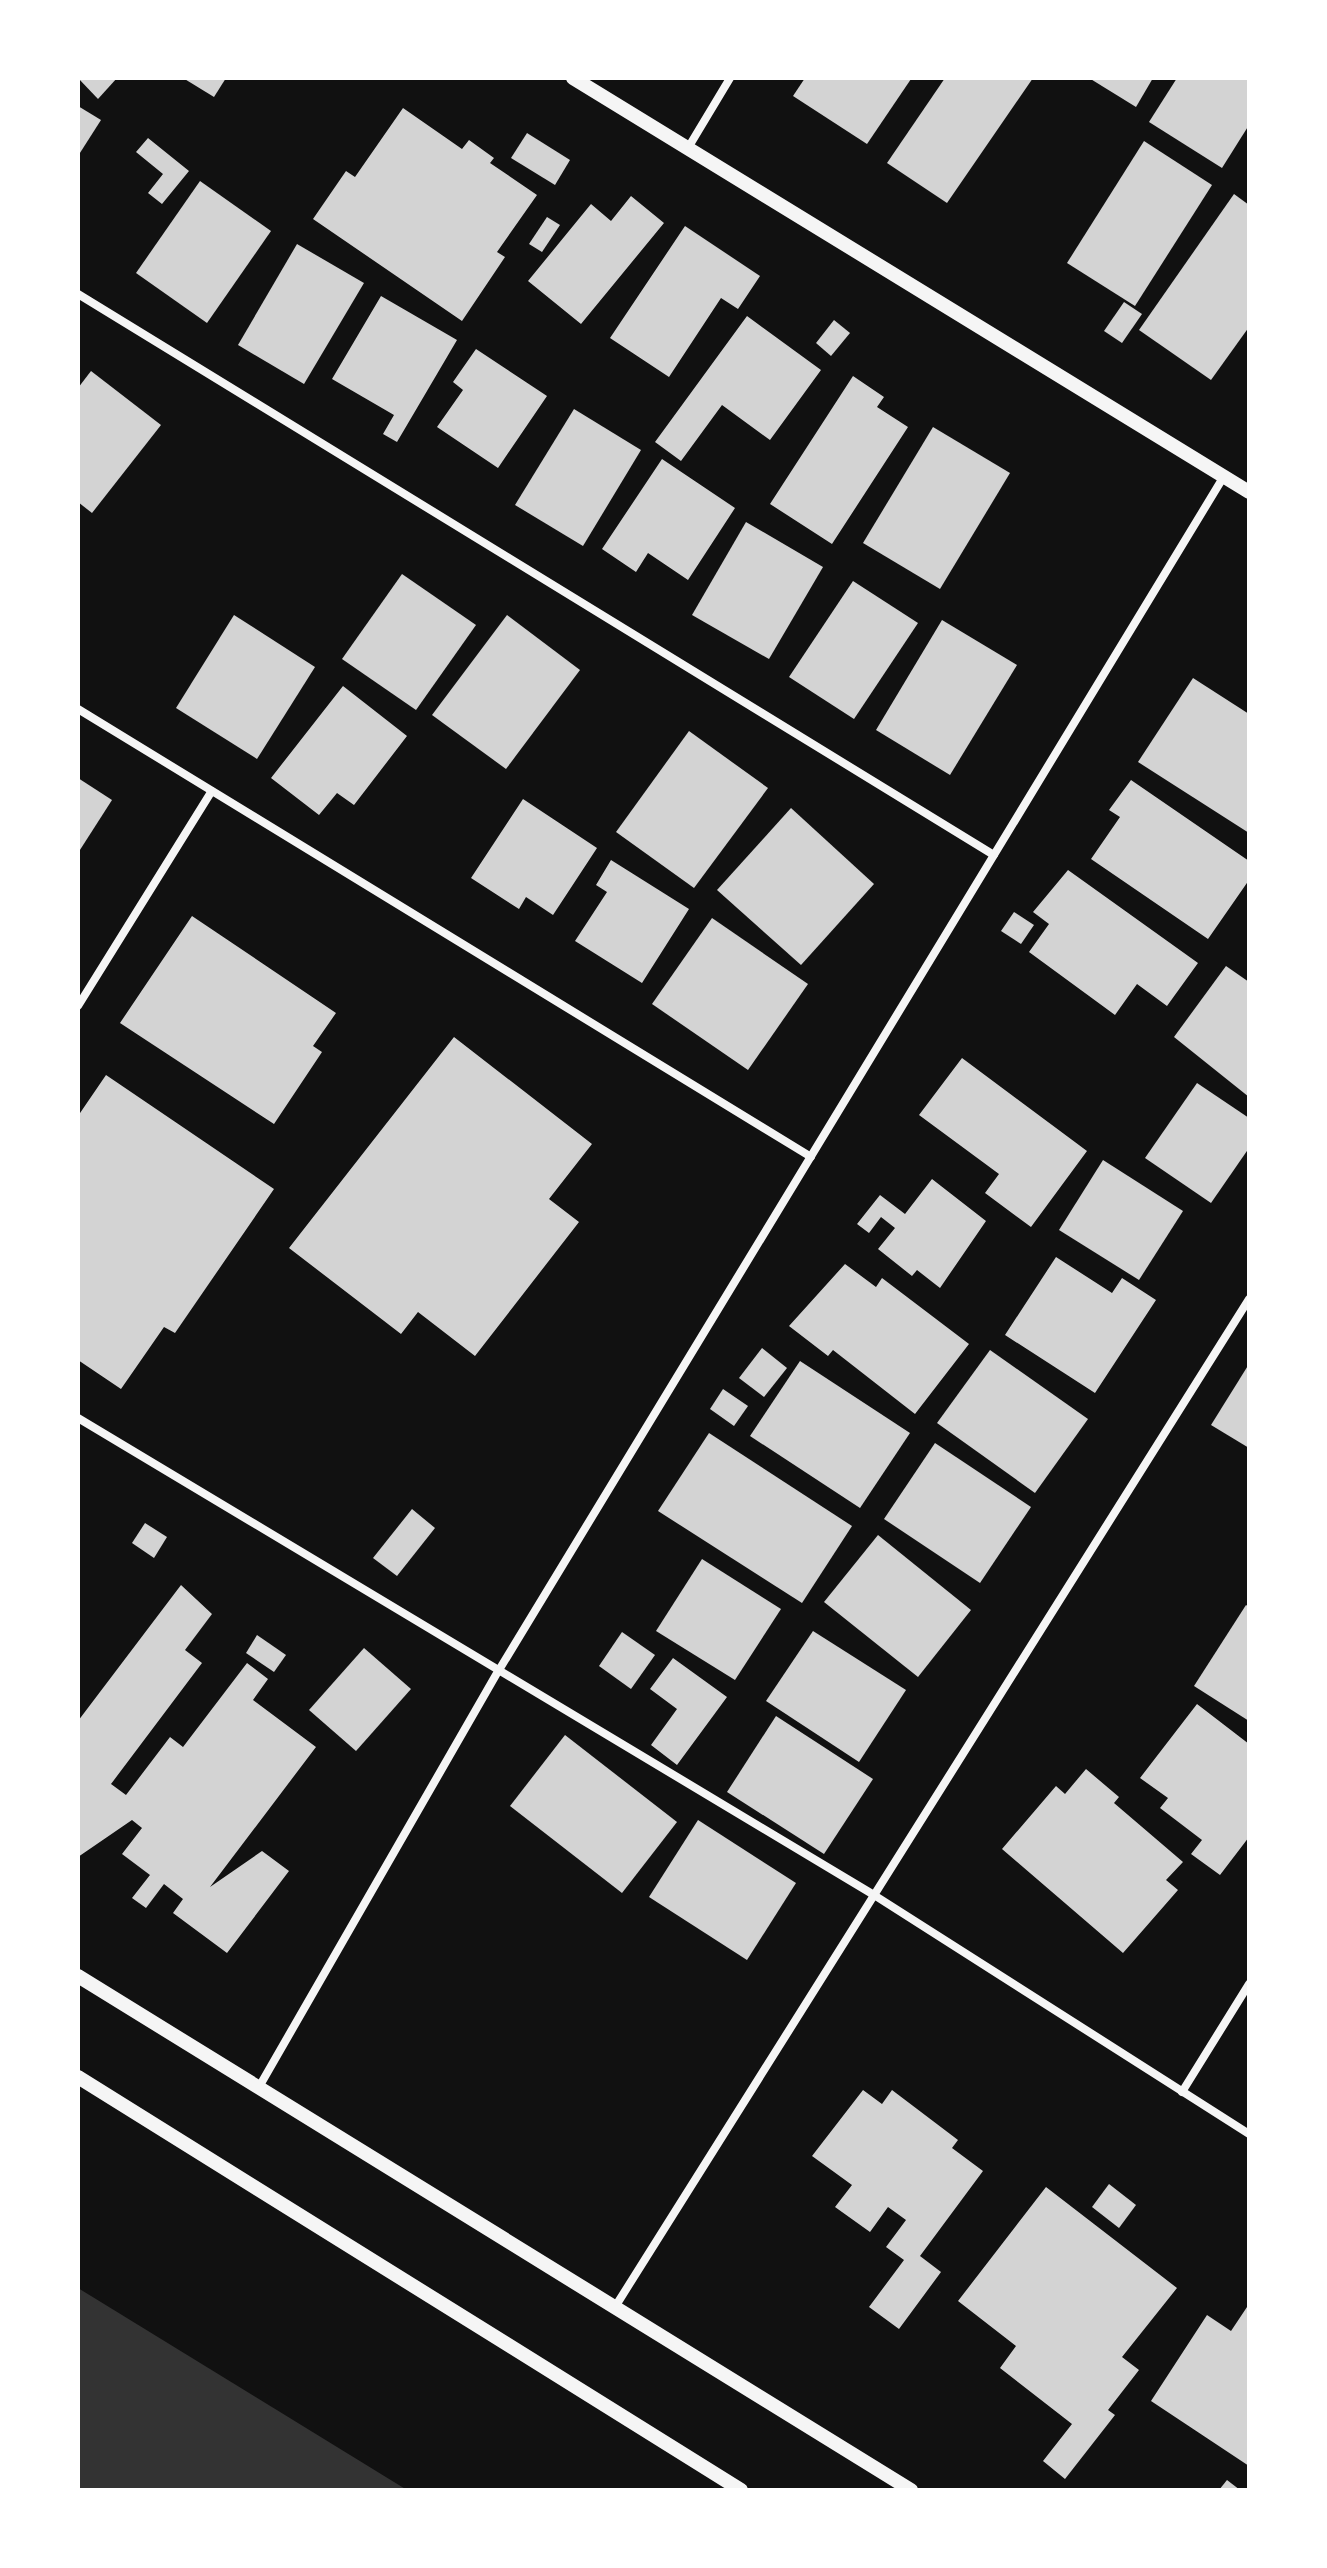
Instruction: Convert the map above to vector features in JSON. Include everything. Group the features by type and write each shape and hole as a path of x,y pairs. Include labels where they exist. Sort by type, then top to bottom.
{"street":[{"path":"573,78 1249,492"},
{"path":"688,148 730,78"},
{"path":"78,294 994,855"},
{"path":"259,2087 499,1670 1224,476"},
{"path":"78,709 811,1157"},
{"path":"78,1006 212,791"},
{"path":"615,2307 1249,1299"},
{"path":"78,1418 874,1895 1249,2134"},
{"path":"78,1976 911,2490"},
{"path":"1182,2092 1249,1984"},
{"path":"78,2077 741,2490"}],"shaded area":[{"path":"78,2288 407,2490 78,2490"}],"building":[{"path":"78,78 117,78 98,99"},
{"path":"183,78 226,78 214,97"},
{"path":"805,78 911,79 867,144 793,96"},
{"path":"945,78 1033,78 947,203 887,163"},
{"path":"1089,78 1153,78 1136,107"},
{"path":"1177,78 1249,78 1249,125 1222,168 1149,122"},
{"path":"78,106 101,120 78,156"},
{"path":"403,108 462,149 469,140 494,158 490,163 537,195 497,252 505,257 462,321 313,219 346,171 355,177"},
{"path":"527,133 570,160 555,185 511,158"},
{"path":"148,138 189,171 162,204 148,193 163,174 136,152"},
{"path":"1144,141 1212,185 1135,306 1067,263"},
{"path":"200,181 271,231 207,323 136,273"},
{"path":"1234,194 1249,205 1249,327 1211,380 1139,330"},
{"path":"631,196 664,223 581,324 528,281 591,204 611,221"},
{"path":"547,217 560,225 542,252 529,244"},
{"path":"685,226 760,276 738,309 721,298 669,377 610,338"},
{"path":"297,244 364,283 304,384 238,345"},
{"path":"381,296 457,340 397,442 383,434 394,415 332,379"},
{"path":"1124,302 1142,314 1122,343 1104,331"},
{"path":"747,316 821,370 770,440 722,405 681,461 655,442"},
{"path":"834,320 850,333 831,356 816,343"},
{"path":"476,349 547,396 498,468 437,427 463,390 453,382"},
{"path":"91,371 161,425 92,513 78,502 78,388"},
{"path":"853,376 884,397 877,407 908,427 832,544 770,504"},
{"path":"574,409 641,450 583,546 515,505"},
{"path":"933,427 1010,473 940,589 863,543"},
{"path":"662,459 735,508 688,580 648,553 636,572 602,549"},
{"path":"746,522 823,567 769,659 692,615"},
{"path":"402,574 476,625 416,710 342,659"},
{"path":"853,581 918,623 854,719 789,677"},
{"path":"234,615 315,667 257,759 176,708"},
{"path":"507,615 580,670 506,769 432,715"},
{"path":"942,620 1017,665 950,775 876,730"},
{"path":"1193,678 1249,714 1249,833 1138,762"},
{"path":"343,686 407,736 354,805 337,793 319,815 271,778"},
{"path":"689,731 768,788 694,888 616,832"},
{"path":"78,778 112,800 78,853"},
{"path":"1131,780 1249,861 1249,880 1208,939 1091,859 1120,817 1109,810"},
{"path":"523,799 597,848 553,915 526,897 519,909 471,878"},
{"path":"791,808 874,884 801,965 717,890"},
{"path":"611,860 689,909 642,983 575,941 607,892 596,885"},
{"path":"1068,870 1198,963 1167,1006 1137,984 1115,1015 1029,952 1049,924 1033,912"},
{"path":"1014,912 1034,925 1021,944 1001,931"},
{"path":"192,916 336,1013 313,1046 322,1052 274,1124 120,1023"},
{"path":"712,918 808,984 748,1070 652,1004"},
{"path":"1226,966 1249,982 1249,1097 1174,1037"},
{"path":"454,1037 592,1144 549,1199 579,1222 475,1356 418,1312 401,1334 289,1248"},
{"path":"962,1058 1087,1151 1031,1227 985,1193 999,1174 919,1115"},
{"path":"106,1075 274,1189 175,1333 164,1327 121,1389 78,1360 78,1116"},
{"path":"1197,1083 1249,1118 1249,1148 1211,1203 1145,1158"},
{"path":"1103,1160 1183,1211 1139,1280 1059,1230"},
{"path":"932,1179 986,1221 940,1288 917,1270 912,1276 878,1249 895,1228 881,1217 869,1233 857,1224 880,1195 905,1214"},
{"path":"1056,1257 1112,1293 1122,1278 1156,1300 1095,1393 1005,1335"},
{"path":"845,1264 876,1287 882,1278 969,1344 915,1414 833,1350 828,1356 789,1326"},
{"path":"762,1348 787,1368 764,1397 739,1378"},
{"path":"990,1350 1088,1419 1035,1493 937,1423"},
{"path":"800,1361 910,1433 860,1508 750,1436"},
{"path":"1249,1364 1249,1448 1211,1425"},
{"path":"723,1389 748,1406 734,1426 710,1409"},
{"path":"709,1433 852,1526 802,1603 658,1511"},
{"path":"935,1443 1031,1507 980,1583 884,1519"},
{"path":"412,1509 435,1528 397,1576 373,1558"},
{"path":"145,1523 167,1537 154,1558 132,1543"},
{"path":"878,1535 971,1610 918,1677 824,1602"},
{"path":"702,1559 781,1609 735,1680 656,1631"},
{"path":"181,1585 212,1614 185,1650 202,1663 111,1784 126,1795 170,1737 183,1747 247,1663 268,1679 253,1700 316,1747 210,1887 262,1851 289,1871 227,1953 173,1913 183,1899 164,1884 146,1908 132,1898 150,1875 122,1854 142,1828 132,1820 78,1857 78,1721"},
{"path":"1246,1605 1249,1607 1249,1721 1194,1686"},
{"path":"813,1631 906,1690 859,1762 766,1701"},
{"path":"622,1632 655,1655 631,1689 599,1666"},
{"path":"257,1635 286,1655 274,1672 246,1653"},
{"path":"364,1648 411,1689 356,1751 309,1710"},
{"path":"673,1658 727,1697 677,1765 651,1745 677,1709 650,1689"},
{"path":"1197,1704 1249,1744 1249,1837 1220,1875 1191,1854 1202,1840 1160,1808 1168,1798 1140,1778"},
{"path":"776,1716 873,1779 824,1854 727,1792"},
{"path":"565,1735 677,1822 622,1893 510,1806"},
{"path":"1086,1769 1119,1797 1114,1803 1183,1862 1166,1880 1178,1890 1123,1953 1002,1849 1056,1786 1065,1794"},
{"path":"698,1820 796,1883 747,1960 649,1897"},
{"path":"863,2090 882,2104 892,2090 958,2140 952,2148 983,2171 920,2256 941,2272 899,2329 869,2307 904,2260 886,2247 906,2220 888,2207 870,2232 835,2207 852,2185 812,2156"},
{"path":"1109,2184 1136,2205 1119,2228 1092,2207"},
{"path":"1046,2187 1177,2288 1122,2357 1139,2370 1108,2410 1115,2415 1065,2479 1043,2461 1072,2424 1000,2368 1016,2346 958,2301"},
{"path":"1249,2304 1249,2466 1151,2401 1207,2315 1231,2331"},
{"path":"1227,2480 1240,2490 1219,2490"}]}
